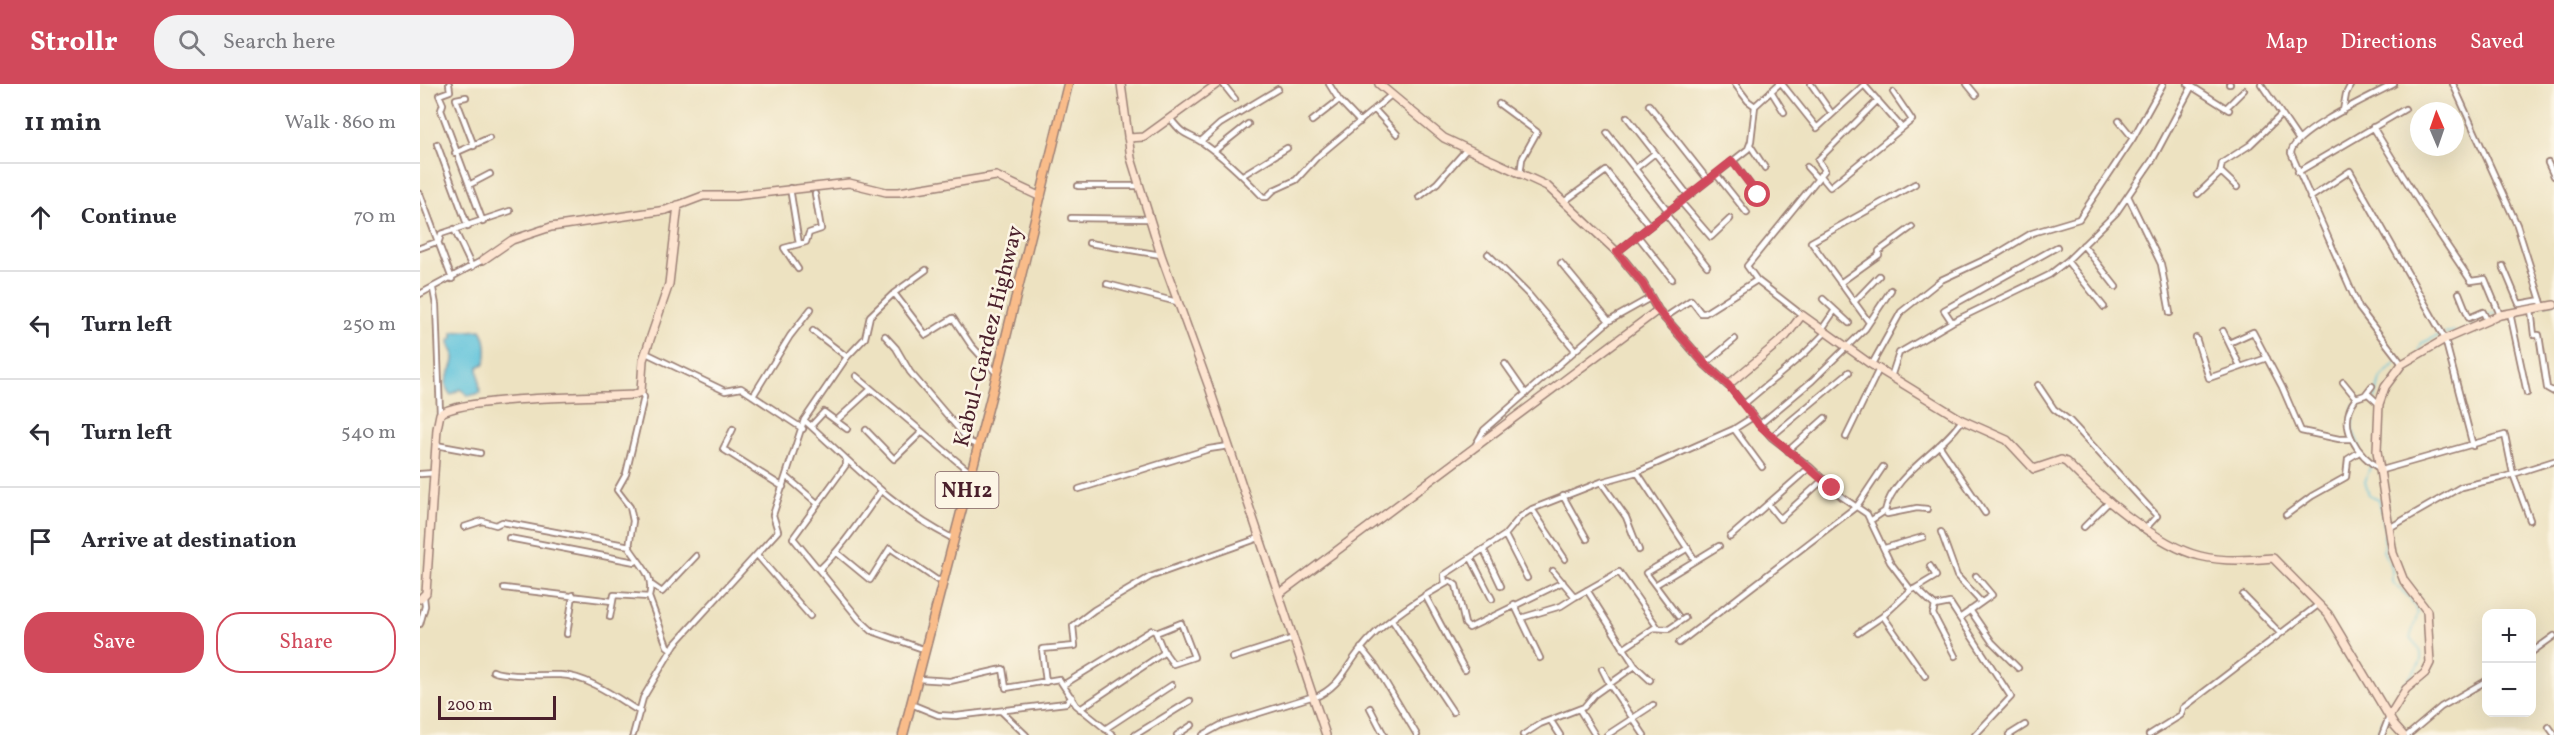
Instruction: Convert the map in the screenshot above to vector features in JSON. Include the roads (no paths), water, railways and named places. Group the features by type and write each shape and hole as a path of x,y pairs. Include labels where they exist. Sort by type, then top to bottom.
{"highway":[{"name":"Kabul-Gardez Highway","path":"903,735 979,446 1068,84"}],"street":[{"path":"449,84 450,91 439,95 443,105 441,110 483,222"},
{"path":"1120,84 1128,138 1161,255 1229,446 1326,735"},
{"path":"1128,138 1144,137 1217,84"},
{"path":"1223,84 1235,99"},
{"path":"1329,84 1339,100 1360,122"},
{"path":"1379,84 1390,96 1402,101 1430,130 1466,150 1494,159 1547,186 1565,201 1617,252 1643,284 1664,318 1705,364 1728,385 1771,438 1810,467 1842,497 1867,514 1890,562 1913,589 1935,606 1950,603 2011,697 1975,735"},
{"path":"1735,84 1755,106"},
{"path":"1765,168 1750,145 1755,106 1780,84 1817,128 1864,84 1902,128"},
{"path":"1811,84 1830,111"},
{"path":"1967,84 1976,95"},
{"path":"1872,364 1901,312 1941,280 1997,254 2032,233 2079,219 2133,138 2163,84"},
{"path":"2261,84 2280,116 2300,140"},
{"path":"2343,111 2346,94 2351,84"},
{"path":"2394,84 2343,111 2300,140 2291,148 2291,153 2359,308 2399,361"},
{"path":"2453,84 2503,192 2542,303"},
{"path":"1891,376 1899,353 1952,322 2041,279 2067,261 2105,225 2153,159 2191,85 2228,109 2244,90"},
{"path":"1201,141 1220,124 1278,89"},
{"path":"1771,91 1784,112"},
{"path":"1807,167 1830,187 1902,128 1912,119 1893,92"},
{"path":"1170,118 1182,133 1201,141 1243,175 1263,197 1267,197 1274,190 1296,180 1316,158 1390,96"},
{"path":"466,97 456,99 474,146"},
{"path":"1312,121 1339,100"},
{"path":"1878,100 1818,160 1826,169 1747,266 1757,280 1879,369 1962,420 2007,440 2034,469 2061,460 2066,462 2094,490 2146,528 2177,547 2200,556 2238,560 2273,558 2300,582 2328,614 2389,717 2403,735"},
{"path":"1499,104 1537,132 1522,159 1520,174"},
{"path":"1649,105 1708,180"},
{"path":"2298,172 2405,109"},
{"path":"1375,110 1397,134"},
{"path":"2198,195 2221,172 2222,163 2250,145 2280,116"},
{"path":"1627,117 1688,195"},
{"path":"2119,122 2133,138"},
{"path":"1214,151 1248,124"},
{"path":"2373,127 2471,281 2485,279 2499,312"},
{"path":"1607,133 1707,266"},
{"path":"456,153 489,138"},
{"path":"437,144 468,227"},
{"path":"1617,252 1750,145"},
{"path":"1243,175 1287,148"},
{"path":"1419,197 1437,183 1466,150"},
{"path":"1635,169 1655,153"},
{"path":"1732,161 1758,195"},
{"path":"2548,163 2554,176"},
{"path":"1565,201 1606,171 1649,225"},
{"path":"2310,198 2350,171 2445,338 2473,446"},
{"path":"2221,172 2236,187"},
{"path":"469,185 490,174"},
{"path":"1716,174 1747,213"},
{"path":"420,294 452,279 512,240 551,227 666,210 703,196 735,196 849,183 886,192 899,192 996,176 1041,197"},
{"path":"1868,321 1811,242 1915,184"},
{"path":"1078,186 1140,186"},
{"path":"790,188 799,244"},
{"path":"420,194 452,279"},
{"path":"798,269 784,248 806,242 809,233 821,229 815,194"},
{"path":"2128,195 2160,264 2170,313"},
{"path":"1680,201 1711,237 1730,219"},
{"path":"672,650 667,646 649,597 652,585 650,577 630,546 632,514 616,490 626,474 644,397 641,392 642,370 669,284 678,205"},
{"path":"439,241 441,234 483,222 510,211"},
{"path":"1071,218 1150,219"},
{"path":"1840,283 1863,268 1879,255 1879,251 1912,227"},
{"path":"454,229 472,267"},
{"path":"1637,235 1672,279"},
{"path":"420,246 439,241"},
{"path":"1089,243 1161,255"},
{"path":"2083,245 2116,287"},
{"path":"1952,322 1944,310 2058,248"},
{"path":"1488,254 1529,295 1575,350"},
{"path":"2067,261 2104,307"},
{"path":"1561,263 1609,321"},
{"path":"2503,266 2518,304 2554,305"},
{"path":"633,735 644,698 672,650 778,531 772,519 804,420 847,357 865,338 870,316 894,293 926,270"},
{"path":"1854,302 1879,276"},
{"path":"1664,318 1691,300 1701,313 1705,313 1757,280"},
{"path":"1107,284 1177,302"},
{"path":"420,624 425,606 422,598 440,414 436,305 433,289"},
{"path":"1759,425 1812,381 1865,329 1890,290"},
{"path":"894,293 927,335 953,318 977,352 997,374"},
{"path":"2459,293 2469,318 2486,317"},
{"path":"1476,444 1480,434 1609,321 1650,298"},
{"path":"1823,299 1849,323"},
{"path":"2382,735 2389,717 2406,689 2425,673 2430,663 2427,611 2404,582 2393,553 2377,441 2379,403 2399,361 2486,317 2499,312 2510,313 2531,309 2542,303"},
{"path":"753,396 790,336 811,309"},
{"path":"2531,309 2534,335 2539,335 2547,388 2554,392"},
{"path":"1279,594 1476,444 1658,310"},
{"path":"1744,404 1804,354 1824,330 1835,310"},
{"path":"2510,313 2527,393"},
{"path":"1728,385 1786,336 1802,315"},
{"path":"813,331 847,357"},
{"path":"2223,331 2240,366"},
{"path":"2229,343 2253,332 2301,431 2339,439 2351,439"},
{"path":"885,336 897,348 910,372 970,442 979,446"},
{"path":"2196,338 2210,378 2267,358"},
{"path":"1705,364 1735,339"},
{"path":"646,353 725,392 741,388 802,429"},
{"path":"1505,364 1526,393"},
{"path":"1846,437 1879,369"},
{"path":"1771,438 1849,372"},
{"path":"856,376 971,473"},
{"path":"2343,382 2356,398"},
{"path":"2038,385 2054,409 2070,421 2157,516 2146,528"},
{"path":"2372,386 2367,393 2356,398 2348,412 2351,439 2369,463 2381,470 2473,446 2505,435 2513,474 2530,520"},
{"path":"837,420 871,389"},
{"path":"440,414 452,408 483,403 633,395 641,392"},
{"path":"2367,393 2379,403"},
{"path":"812,426 824,412 847,429"},
{"path":"1445,584 1444,575 1505,535 1520,517 1532,509 1601,482 1637,472 1734,429 1753,417"},
{"path":"1788,451 1826,418"},
{"path":"804,420 881,491 926,524 950,537 955,536"},
{"path":"1870,521 1885,511 1887,500 1919,461 1954,433 1962,420"},
{"path":"733,429 723,449 783,487"},
{"path":"1734,429 1762,467"},
{"path":"866,430 894,459 922,432"},
{"path":"436,445 480,453"},
{"path":"1939,445 1985,513"},
{"path":"1079,489 1209,449 1212,451 1229,446"},
{"path":"2286,515 2312,496 2346,477 2348,459 2359,452"},
{"path":"846,461 846,465 793,537 859,619 872,631 924,649"},
{"path":"2391,527 2461,487 2554,461"},
{"path":"1730,537 1810,467"},
{"path":"1679,643 1857,506 1883,467"},
{"path":"1637,472 1695,560"},
{"path":"420,474 435,473"},
{"path":"787,477 817,503"},
{"path":"1768,504 1780,519 1824,479"},
{"path":"1601,482 1626,517 1639,550"},
{"path":"820,569 836,552 881,491"},
{"path":"1563,496 1587,539"},
{"path":"2084,527 2110,501"},
{"path":"1885,511 1887,514 1917,508 1927,509"},
{"path":"1532,509 1565,559"},
{"path":"464,527 482,521 496,525 502,522 630,546"},
{"path":"1941,532 1957,576 1981,602"},
{"path":"1505,535 1527,578"},
{"path":"1885,548 1923,537"},
{"path":"509,538 635,562 637,560"},
{"path":"1046,682 1042,649 1075,646 1073,626 1094,610 1150,577 1259,538"},
{"path":"1655,585 1719,546"},
{"path":"836,552 870,580 890,548 937,580 943,580"},
{"path":"1678,616 1646,573 1688,548"},
{"path":"1484,550 1501,586"},
{"path":"757,555 810,616"},
{"path":"652,585 662,592 696,556"},
{"path":"1471,558 1492,599"},
{"path":"1858,633 1883,616 1913,589 1936,576 1930,566"},
{"path":"1553,571 1575,597"},
{"path":"1521,618 1561,606 1619,572 1658,627"},
{"path":"1961,617 1992,593 1976,576"},
{"path":"1203,735 1221,725 1314,697 1345,675 1361,648 1392,620 1425,595 1450,581 1456,585 1467,627 1563,582"},
{"path":"504,588 612,601"},
{"path":"1587,590 1623,649 1635,666 1650,680"},
{"path":"610,617 614,594 649,597"},
{"path":"567,634 573,595"},
{"path":"1425,595 1465,670"},
{"path":"2243,595 2280,633"},
{"path":"1514,604 1540,658"},
{"path":"2149,735 2181,715 2183,708 2224,679 2318,605"},
{"path":"1935,606 1933,614 1955,656"},
{"path":"1970,610 1992,642 2018,668"},
{"path":"1883,616 1925,676"},
{"path":"1623,649 1658,627 1669,629 1685,618"},
{"path":"1392,620 1453,712"},
{"path":"1063,685 1152,630 1156,633 1173,664 1194,657 1181,622 1156,633"},
{"path":"2536,649 2554,636"},
{"path":"1232,658 1294,638"},
{"path":"1361,648 1383,677 1417,735"},
{"path":"1080,709 1165,652"},
{"path":"1524,735 1540,724 1551,722 1579,709 1594,695 1635,666"},
{"path":"918,679 950,681 1003,669 1006,688 1059,679 1080,709 1113,735"},
{"path":"1602,669 1610,685 1644,735"},
{"path":"493,671 572,678 599,688 640,712"},
{"path":"2408,735 2441,707 2482,684"},
{"path":"1105,729 1172,685"},
{"path":"911,704 938,716 1066,703 1072,697"},
{"path":"1135,735 1190,700"},
{"path":"1606,735 1653,705"},
{"path":"1370,708 1384,735"},
{"path":"1579,709 1595,735"},
{"path":"1001,711 1026,735"},
{"path":"1551,722 1560,735"},
{"path":"2009,735 2025,724"},
{"path":"1177,735 1192,725"},
{"path":"2549,727 2554,734"}],"water":[{"path":"481,330 486,350 485,363 478,367 480,393 469,396 460,389 451,395 446,385 454,360 449,341 453,338 453,332"}],"waterway":[{"path":"2545,303 2554,302"},
{"path":"2526,307 2540,303"},
{"path":"2470,325 2485,315 2498,313"},
{"path":"2445,334 2454,331"},
{"path":"2419,351 2422,343 2440,335"},
{"path":"2375,399 2380,379 2397,361"},
{"path":"2354,405 2352,429 2361,449"},
{"path":"2371,464 2365,482 2369,495 2379,499 2385,529 2383,551 2392,569 2392,582 2410,598 2418,613 2410,638 2420,649 2421,655 2420,663 2388,707"},
{"path":"2377,735 2383,719"}]}
